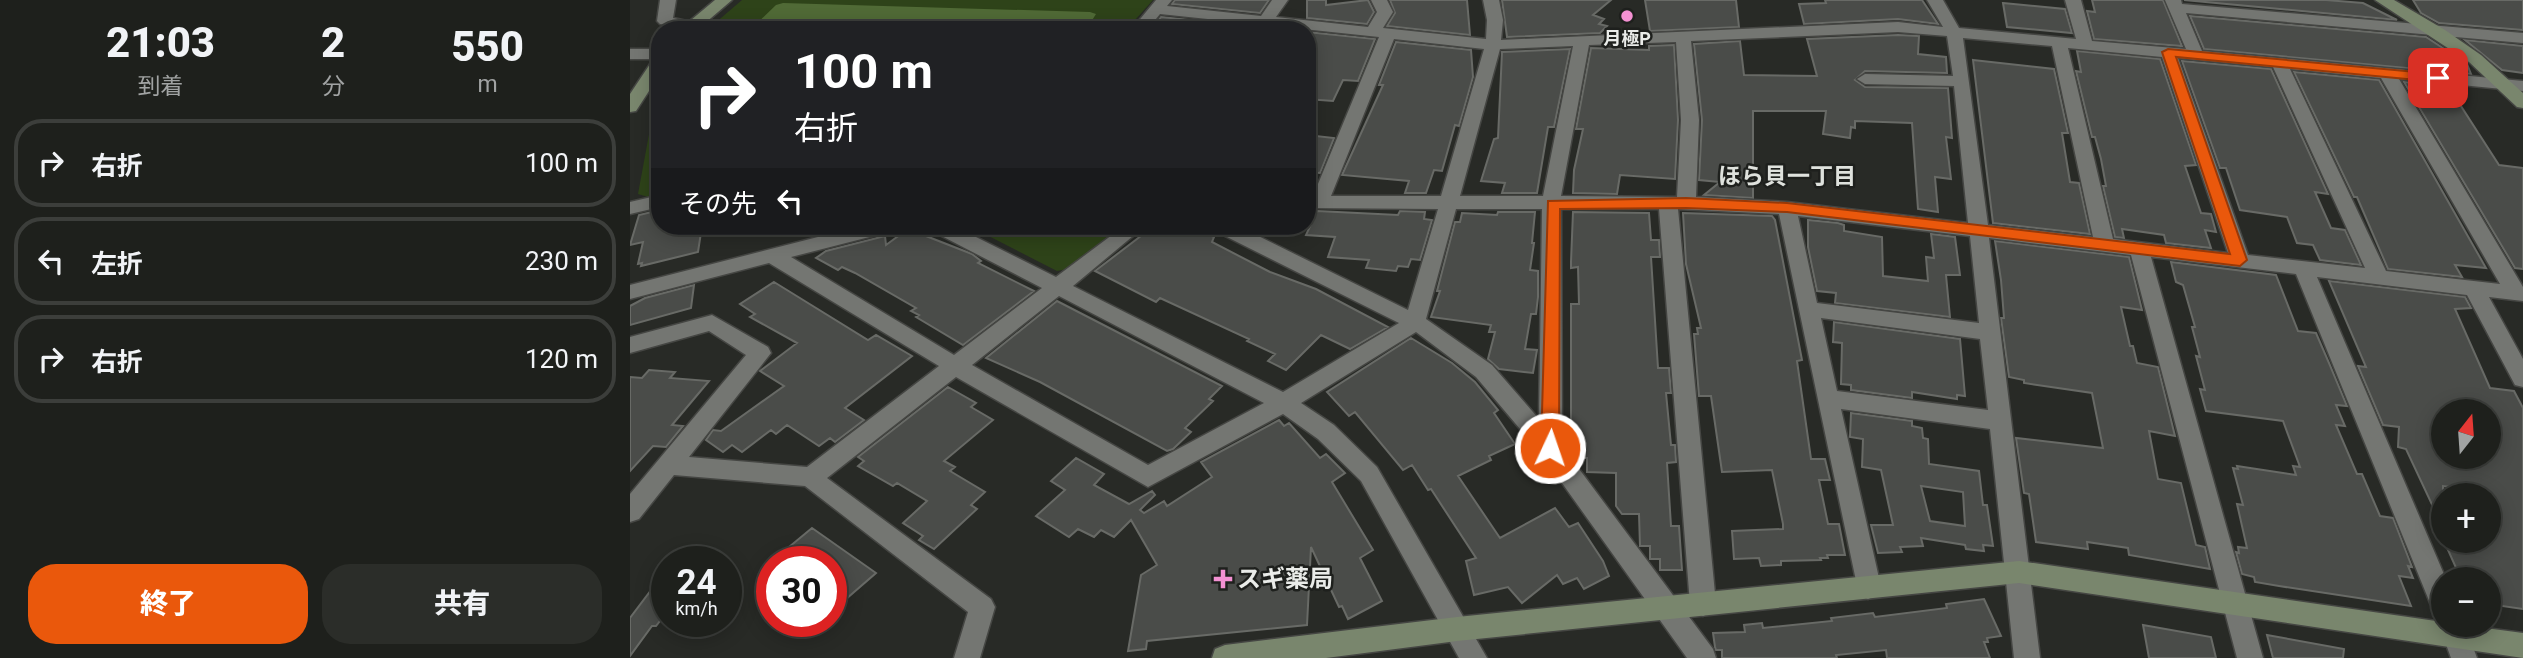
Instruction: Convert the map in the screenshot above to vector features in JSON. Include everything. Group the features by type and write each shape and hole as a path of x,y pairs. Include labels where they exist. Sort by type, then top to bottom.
{"street":[{"path":"665,21 668,0"},
{"path":"698,21 724,0"},
{"path":"1265,20 1280,0"},
{"path":"1316,195 1380,33 1385,12 1379,0"},
{"path":"772,255 954,366 1148,477 1283,402 1400,334 1415,322 1493,46 1495,20 1491,0"},
{"path":"1935,0 1954,32 1962,81 2028,658"},
{"path":"2073,0 2085,44"},
{"path":"2383,0 2434,30 2506,84 2523,103"},
{"path":"1147,21 1161,4 1268,21"},
{"path":"2196,55 2175,4 2523,38"},
{"path":"1316,29 1493,46 1874,27 1954,32 2523,86"},
{"path":"1683,35 1690,120 1677,204 1703,604"},
{"path":"1550,448 1552,195 1582,41"},
{"path":"2059,42 2104,244"},
{"path":"2168,52 2240,260"},
{"path":"630,54 651,54"},
{"path":"2279,63 2378,275"},
{"path":"2387,73 2519,294"},
{"path":"630,106 651,74"},
{"path":"1865,79 1962,81"},
{"path":"630,208 651,203"},
{"path":"1316,203 1677,204 1787,208 2378,275 2519,294"},
{"path":"1787,208 1868,587"},
{"path":"630,292 851,235"},
{"path":"956,235 1283,402 1326,432 1369,474 1474,658"},
{"path":"669,465 811,477 1124,235"},
{"path":"1240,235 1415,322 1460,349 1484,370 1550,448 1703,658"},
{"path":"2138,248 2250,658"},
{"path":"2303,268 2431,574"},
{"path":"2474,288 2523,379"},
{"path":"1809,309 1989,332"},
{"path":"630,345 712,323 760,353 630,512"},
{"path":"1828,398 2000,421"},
{"path":"811,477 982,607 967,658"},
{"path":"1225,658 1457,629 2019,572 2457,640 2523,646"}],"shaded area":[{"path":"742,0 1153,0 1134,21 718,21"},
{"path":"783,3 1096,14 1092,21 759,21 776,5"},
{"path":"651,123 651,196 638,194"},
{"path":"987,235 1112,235 1068,269 1057,271"}],"building":[{"path":"1175,0 1269,0 1260,13 1172,4"},
{"path":"1307,0 1326,0 1326,5 1368,0 1374,12 1367,24 1307,18"},
{"path":"1390,0 1467,0 1470,35 1387,26 1395,13"},
{"path":"1502,0 1611,0 1593,15 1604,19 1599,24 1607,26 1600,33 1507,37"},
{"path":"1645,0 1736,0 1739,27 1650,31"},
{"path":"1825,0 1922,0 1938,24 1898,19 1804,24 1799,4 1826,3"},
{"path":"2092,0 2163,0 2182,46 2094,39 2087,11 2095,12"},
{"path":"2184,0 2326,0 2363,3 2397,20"},
{"path":"2413,0 2523,0 2523,30 2439,23 2421,13"},
{"path":"2003,3 2065,9 2072,33 2007,27"},
{"path":"2190,16 2426,37 2467,64 2471,74 2204,49"},
{"path":"1161,17 1199,21 1158,21"},
{"path":"1316,33 1375,39 1358,81 1343,80 1333,101 1316,100"},
{"path":"1919,36 1918,54 1946,57 1947,73 1865,71 1855,80 1865,87 1948,88 1952,138 1946,137 1951,179 1935,177 1938,212 1918,209 1912,123 1855,121 1855,128 1851,127 1850,138 1823,134 1826,111 1753,111 1753,198 1704,195 1720,182 1699,180 1702,120 1694,44 1740,41 1744,75 1817,76 1807,39"},
{"path":"2465,40 2523,46 2523,73 2502,70"},
{"path":"1396,42 1471,50 1473,77 1459,126 1455,125 1442,171 1434,170 1426,193 1405,193 1409,181 1342,175 1383,85 1379,85"},
{"path":"1674,45 1678,120 1675,179 1620,175 1617,194 1573,193 1574,170 1583,129 1576,129 1591,48 1649,50 1649,46"},
{"path":"1570,49 1554,127 1548,127 1537,193 1502,193 1505,183 1481,181 1494,139 1498,138 1502,52"},
{"path":"2077,51 2160,59 2196,165 2185,166 2201,213 2211,214 2216,232 2205,230 2211,248 2166,243 2164,235 2122,229 2124,238 2115,237 2103,186 2106,186 2101,159 2095,137 2092,137 2076,71 2081,72"},
{"path":"1973,60 2054,69 2068,133 2062,133 2070,182 2079,183 2090,234 1993,223"},
{"path":"2182,61 2271,69 2328,194 2315,192 2331,228 2345,230 2361,265 2320,260 2313,245 2297,243 2287,217 2240,210 2226,168 2220,168"},
{"path":"2294,72 2379,80 2486,268 2455,265 2462,277 2388,269 2357,197 2354,197"},
{"path":"2404,82 2448,86 2499,165 2523,168 2523,269 2515,268"},
{"path":"1316,136 1334,138 1320,173 1316,173"},
{"path":"1317,211 1398,215 1400,211 1425,212 1424,219 1432,220 1420,260 1411,259 1408,267 1398,266 1396,271 1366,268 1369,260 1328,257 1335,237 1306,235 1316,235"},
{"path":"651,212 651,235 701,235 698,252 641,266 642,263 638,264 643,242 630,245 639,215"},
{"path":"1498,212 1535,212 1530,270 1538,271 1538,297 1536,314 1531,314 1525,349 1537,350 1533,373 1499,369 1488,359 1495,332 1489,332 1491,325 1431,317 1440,291 1437,291 1455,222 1460,222 1462,213 1497,215"},
{"path":"1573,212 1649,213 1651,240 1659,240 1660,257 1651,257 1658,368 1669,368 1671,393 1666,393 1671,445 1675,445 1676,462 1667,463 1671,526 1679,526 1682,570 1660,570 1660,559 1650,559 1650,546 1640,546 1639,514 1622,514 1616,506 1616,473 1587,472 1587,458 1581,458 1582,433 1571,433 1571,304 1579,304 1578,267 1571,268"},
{"path":"1683,213 1772,216 1775,220 1802,360 1797,361 1811,459 1825,459 1830,480 1819,480 1828,524 1839,524 1845,555 1827,555 1828,558 1820,558 1821,560 1781,561 1781,565 1761,566 1759,558 1734,559 1732,531 1783,529 1783,524 1772,470 1722,472 1711,396 1699,396 1694,334 1698,334 1697,328 1701,328 1686,264"},
{"path":"1808,220 1838,223 1844,225 1844,231 1882,237 1883,276 1928,281 1926,257 1934,258 1931,234 1955,237 1960,275 1946,275 1950,317 1835,303 1836,293 1817,291 1808,247"},
{"path":"900,235 923,235 972,254 981,261 978,263 1034,291 963,345 916,317 919,315 911,311 916,308 855,273 842,267 838,270 816,258 826,251 885,236 886,245"},
{"path":"1142,235 1209,235 1214,237 1212,242 1270,272 1316,289 1388,327 1350,349 1321,335 1286,370 1268,361 1275,354 1247,341 1249,339 1160,298 1156,302 1095,271"},
{"path":"1995,241 2129,257 2142,310 2121,307 2130,346 2133,346 2137,363 2158,367 2175,436 2149,431 2158,479 2181,483 2196,545 2205,547 2210,569 2129,555 2128,548 2087,542 2088,549 2036,542 2029,494 2024,493 2016,438 2103,448 2092,393 2024,383 2024,380 2009,377"},
{"path":"2171,262 2276,275 2298,331 2316,333 2347,406 2336,405 2345,426 2336,425 2357,474 2362,474 2380,516 2393,518 2412,567 2408,566 2413,578 2399,576 2411,606 2255,582 2254,577 2242,574 2236,552 2239,553 2238,547 2247,548 2237,504 2243,505 2233,468 2238,469 2237,466 2296,475 2293,466 2300,467 2283,421 2206,411 2200,389 2205,390 2196,356 2200,357 2192,327 2195,327 2183,285 2176,282"},
{"path":"2329,281 2465,297 2471,308 2455,309 2490,388 2514,391 2523,408 2523,609 2501,606 2501,567 2456,567 2449,553 2501,553 2501,483 2431,483 2431,502 2406,449 2398,447 2399,427 2383,425 2358,366 2366,367"},
{"path":"774,282 868,340 876,335 912,356 845,408 864,420 835,442 830,438 819,446 787,425 776,434 771,430 742,452 732,445 723,452 706,440 713,430 721,431 784,386 760,371 797,343 750,317 755,314 740,304"},
{"path":"694,285 691,308 630,325 630,306 645,298"},
{"path":"1057,301 1222,386 1209,399 1213,401 1185,428 1191,432 1173,449 1167,451 1040,382 986,358"},
{"path":"1834,322 1960,339 1965,396 1957,395 1957,399 1912,392 1912,398 1851,390 1851,385 1841,384 1842,343 1833,342"},
{"path":"1411,338 1452,363 1475,382 1498,410 1494,413 1515,444 1489,456 1491,460 1458,476 1500,538 1555,508 1569,527 1578,523 1603,561 1609,576 1584,589 1577,578 1563,584 1557,575 1522,603 1508,587 1474,595 1466,561 1476,558 1431,489 1428,490 1412,465 1403,470 1355,412 1349,416 1327,392"},
{"path":"649,370 675,372 670,378 709,381 672,425 683,426 666,447 653,446 630,471 630,377 642,378"},
{"path":"948,387 976,403 971,407 993,420 944,461 955,467 950,471 985,492 971,505 977,509 934,549 919,540 923,536 903,523 927,501 897,483 893,486 858,466 864,461 858,457"},
{"path":"1851,413 1912,421 1912,426 1922,428 1923,438 1928,439 1929,464 1979,471 1983,505 1987,505 1993,546 1983,545 1984,551 1966,549 1965,545 1921,538 1923,546 1900,547 1902,552 1878,553 1871,525 1893,525 1881,470 1862,467 1863,439 1850,437","holes":["1921,486 1963,492 1965,526 1930,521"]},
{"path":"1279,420 1284,426 1289,423 1320,458 1326,454 1345,473 1332,482 1373,550 1360,558 1382,601 1348,619 1342,606 1339,607 1311,547 1307,625 1147,641 1146,649 1128,651 1141,575 1157,565 1131,520 1114,537 1101,530 1094,537 1078,529 1069,537 1036,516 1065,490 1051,481 1076,458 1104,474 1094,485 1129,504 1152,491 1155,495 1140,510 1144,513 1164,501 1167,506 1212,477 1201,462"},
{"path":"812,528 838,546 790,546"},
{"path":"847,553 876,573 847,598"},
{"path":"651,590 651,627 630,656 630,618"},
{"path":"1984,599 2001,636 1987,638 1988,642 1984,642 1990,658 1887,658 1886,650 1836,655 1837,658 1722,658 1722,650 1716,650 1715,647 1713,633 1745,632 1744,625 1762,623 1763,628 1832,621 1831,618 1873,613 1875,617 1947,608 1946,604"},
{"path":"2143,625 2211,637 2216,658 2149,658"},
{"path":"2267,635 2344,649 2343,658 2273,658"}],"place":[{"name":"月極P","path":"1627,16"},
{"name":"スギ薬局","path":"1223,579"}],"district":[{"name":"ほら貝一丁目","path":"1787,176"}],"route":[{"path":"1550,448 1553,204 1686,203 1787,208 2240,260 2168,52 2438,78"}]}
